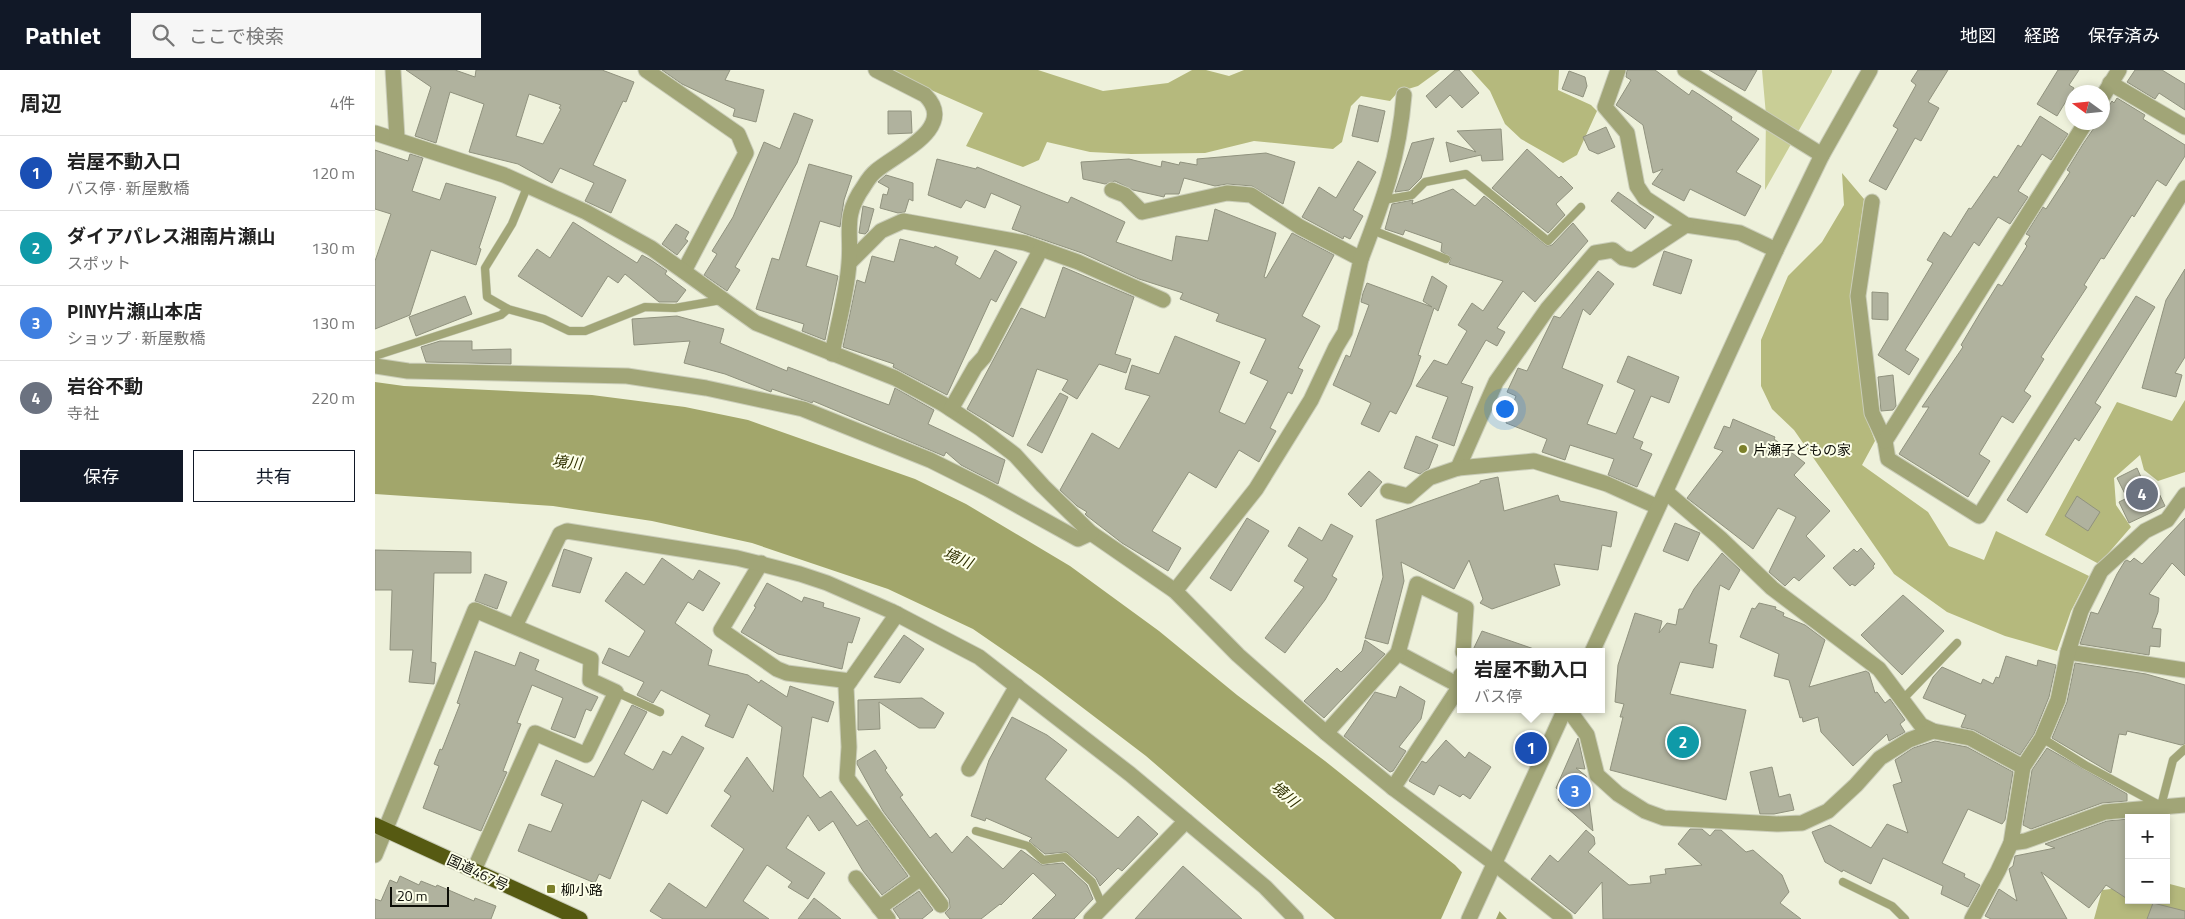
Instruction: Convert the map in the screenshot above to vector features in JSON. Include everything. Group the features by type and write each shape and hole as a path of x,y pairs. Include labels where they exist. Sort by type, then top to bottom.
{"highway":[{"name":"国道467号","path":"380,828 580,919"}],"street":[{"path":"393,70 397,138"},
{"path":"832,354 850,262 849,220 863,188 874,172 923,137 934,123 935,115 932,102 925,95 877,70"},
{"path":"1618,70 1605,107 1627,133 1637,186 1645,198 1686,225 1740,233 1776,250"},
{"path":"1685,70 1822,156"},
{"path":"1594,648 1776,250 1822,156 1870,70"},
{"path":"2109,85 2119,70"},
{"path":"650,71 738,134 746,153 685,271"},
{"path":"2110,92 2185,127"},
{"path":"1175,592 1256,489 1311,400 1345,332 1361,259 1384,200 1401,135 1404,95"},
{"path":"1885,441 2081,130"},
{"path":"375,133 397,138 504,175 586,212 651,248 685,271 721,300 756,323 895,378 951,409 1015,455 1037,480 1091,533 1175,592 1238,655 1393,788 1494,863 1565,919"},
{"path":"1872,202 1858,296 1872,413 1885,441 1888,459 1979,516 2185,188"},
{"path":"1112,190 1125,195 1142,212 1227,193 1251,195 1300,227 1361,259"},
{"path":"850,262 881,232 903,222 949,231 1008,239 1078,262 1163,300"},
{"path":"1458,468 1496,382 1548,308 1595,253 1613,250 1623,258 1633,260 1686,225"},
{"path":"951,409 975,367 985,357 1041,249"},
{"path":"375,366 408,371 627,376 754,398 803,409 930,460 988,489 1078,539 1091,533"},
{"path":"1388,491 1408,496 1429,478 1458,468 1534,461 1607,484 1659,507"},
{"path":"1665,492 1720,538 1772,588 1879,668 1921,725 1933,731 1971,738 2023,767"},
{"path":"1972,919 2011,843 2023,767 2042,738 2058,700 2081,611 2101,570 2145,531 2167,520 2185,495"},
{"path":"515,626 561,534 567,531 761,563 827,583 897,614 979,657 1101,751 1186,821 1265,887 1293,918"},
{"path":"761,563 721,630 787,673 850,681"},
{"path":"1327,733 1398,654 1417,584 1466,608 1463,648"},
{"path":"375,855 380,828 475,610 591,659 590,680 617,692 586,755 535,733 474,870"},
{"path":"897,614 846,686 849,747 847,778 941,905"},
{"path":"2069,652 2185,670"},
{"path":"1398,654 1457,679"},
{"path":"969,769 1017,686"},
{"path":"1393,788 1457,687"},
{"path":"1469,919 1564,713"},
{"path":"1569,713 1587,735 1597,775 1617,794 1645,811 1664,818 1777,824 1802,822 1829,811 1880,758 1909,740 1933,731"},
{"path":"2011,843 2025,841 2105,812 2185,805"},
{"path":"1091,919 1186,821"},
{"path":"857,878 883,913 921,878"}],"lane":[{"path":"1384,200 1412,195 1425,182 1466,174 1548,241 1581,207"},
{"path":"528,186 512,224 485,268 487,297 507,309 544,319 569,332 585,331 645,307 675,308 721,300"},
{"path":"1372,230 1446,259"},
{"path":"375,356 501,315 507,309"},
{"path":"1903,699 1957,644"},
{"path":"617,692 660,712"},
{"path":"2042,738 2085,765 2161,806 2173,760 2185,749"},
{"path":"976,831 1028,846 1043,860 1065,857 1092,882 1103,907"},
{"path":"1843,882 1892,906 1905,919"}],"shaded area":[{"path":"886,70 1038,70 1103,91 1168,83 1192,70 1206,70 1229,76 1244,70 1440,70 1418,86 1398,92 1390,101 1361,96 1351,106 1342,142 1333,149 1254,141 1205,153 1131,154 1090,152 1047,142 1039,160 1023,167 966,146 983,113"},
{"path":"1471,70 1559,70 1558,90 1591,105 1597,111 1577,155 1563,163 1521,139 1505,124 1490,91"},
{"path":"1762,70 1832,70 1765,190 1766,115"},
{"path":"1842,173 1864,199 1850,297 1866,417 1875,441 1862,465 1928,512 1949,546 1984,560 1996,531 2089,576 2071,611 2057,651 2005,636 1947,612 1894,574 1794,430 1772,409 1761,386 1761,340 1788,276 1822,242 1844,205"},
{"path":"2185,400 2185,472 2158,481 2144,470 2140,455 2114,478 2116,505 2131,527 2099,564 2045,535 2117,402 2172,421"},
{"path":"2170,884 2185,888 2185,914 2149,919 2094,919 2102,890 2125,887 2125,904 2170,904"}],"water":[{"name":"境川","path":"375,382 404,386 592,395 685,407 748,420 915,479 966,504 1070,566 1159,631 1237,695 1325,761 1455,865 1507,919 1335,919 1146,756 1041,676 973,629 888,589 752,543 652,521 553,506 375,494"}],"pier":[{"path":"1463,870 1501,908 1496,919 1441,919"}],"building":[{"path":"406,70 455,70 475,77 476,70 602,70 634,82 626,102 623,101 593,165 626,180 611,213 585,201 594,183 560,168 552,183 518,164 469,152 484,104 450,92 436,143 415,136 431,87","holes":["529,94 561,105 559,108 561,109 543,144 516,136"]},
{"path":"662,70 730,70 725,80 764,90 756,122 733,116 735,109 682,84"},
{"path":"1455,70 1459,70 1479,93 1462,108 1450,95 1436,108 1426,96"},
{"path":"1627,70 1655,70 1689,95 1692,90 1700,95 1732,117 1731,120 1759,139 1736,172 1761,186 1745,216 1690,189 1684,201 1652,184 1663,169 1653,173 1643,125 1616,105 1631,80 1626,77"},
{"path":"1709,70 1757,70 1745,91"},
{"path":"1918,70 1948,70 1928,102 1939,108 1921,141 1915,138 1886,190 1869,181 1898,129 1893,126 1916,85 1911,81"},
{"path":"2058,70 2079,70 2069,85 2065,85 2065,103 2057,116 2037,104"},
{"path":"2135,70 2162,70 2185,84 2185,110 2159,93 2155,99 2127,82"},
{"path":"1569,71 1585,77 1587,86 1583,97 1562,89"},
{"path":"2117,98 2145,115 2143,119 2185,145 2185,156 2166,186 2157,180 2134,217 2132,215 2104,259 2101,258 2084,285 2087,287 2041,357 2044,359 2024,391 2031,396 2013,423 2002,416 1979,454 1990,461 1968,497 1899,454 1929,407 1922,407 1963,347 1961,345 1998,284 2002,286 2027,246 2025,244 2030,236 2026,234 2043,207 2046,209 2070,172 2067,170 2083,144 2093,130 2110,130 2110,104 2112,101 2114,103"},
{"path":"1359,105 1385,111 1378,142 1352,136"},
{"path":"888,111 911,111 912,133 888,134"},
{"path":"794,113 813,120 797,163 735,267 740,270 727,291 704,275 717,254 712,251 733,217 764,142 780,149"},
{"path":"2040,116 2068,134 2051,160 2042,154 2018,191 2028,197 2010,224 1998,217 1979,246 1974,242 1905,350 1919,359 1909,375 1878,355 1933,263 1927,260 1944,232 1951,237 1969,208 1971,209 1994,176 1997,178 2018,145 2021,147"},
{"path":"1606,127 1615,147 1598,154 1589,150 1583,137"},
{"path":"1501,129 1503,160 1482,161 1481,155 1450,162 1446,142 1476,152 1457,131"},
{"path":"1434,138 1421,178 1409,190 1395,192 1412,143"},
{"path":"1527,149 1573,188 1556,204 1565,215 1548,233 1492,188"},
{"path":"375,150 408,161 410,154 423,158 412,191 440,200 446,183 496,197 479,248 481,249 476,265 431,250 410,315 375,329 375,261 391,214 375,209"},
{"path":"1266,153 1295,162 1283,204 1252,186 1227,184 1215,186 1184,178 1179,194 1165,194 1164,197 1133,190 1115,181 1105,184 1083,179 1081,162 1129,159 1161,167 1162,161 1179,165 1180,162 1197,165 1197,159"},
{"path":"937,159 976,169 977,167 1068,203 1071,197 1125,222 1116,242 1172,261 1176,236 1208,241 1215,209 1276,233 1264,277 1266,278 1292,233 1334,255 1302,316 1320,326 1298,368 1303,370 1292,394 1288,392 1270,428 1276,431 1259,462 1239,450 1216,488 1189,472 1152,531 1181,548 1168,571 1122,543 1087,516 1085,514 1087,512 1077,506 1060,490 1092,433 1119,449 1150,396 1125,389 1132,365 1159,374 1175,336 1240,362 1219,412 1245,424 1268,381 1250,373 1266,339 1216,321 1219,314 1180,299 1183,293 1139,279 1082,253 1012,229 1021,206 991,193 985,208 966,200 961,208 928,195"},
{"path":"1358,161 1376,172 1353,210 1363,216 1350,239 1344,236 1343,239 1302,217 1319,187 1336,198"},
{"path":"809,164 852,176 844,200 840,227 820,221 806,266 838,276 825,340 802,331 804,324 756,309 772,258 779,260"},
{"path":"886,175 913,183 913,201 909,199 905,212 898,213 880,208 883,194 887,195 889,188 878,182"},
{"path":"1453,189 1475,206 1484,196 1547,246 1552,245 1573,223 1588,241 1535,302 1523,291 1497,328 1505,332 1497,346 1486,340 1461,383 1473,387 1454,446 1432,438 1448,397 1416,386 1434,360 1447,365 1467,331 1458,325 1472,303 1483,311 1503,281 1449,264 1451,258 1441,251 1442,243 1405,230 1403,235 1385,229 1392,204 1413,200 1412,204"},
{"path":"1618,192 1654,217 1645,229 1611,201"},
{"path":"863,206 874,209 868,231 865,234 859,233"},
{"path":"573,222 637,263 642,255 651,260 667,271 665,274 686,290 677,302 659,302 625,274 618,283 608,276 582,317 518,276 537,249 550,258"},
{"path":"676,224 689,232 685,239 688,241 677,255 662,244"},
{"path":"900,239 934,248 935,246 958,257 955,264 980,279 995,250 1017,262 996,302 991,299 947,395 893,367 894,364 843,347 857,280 865,283 872,256 894,262"},
{"path":"1664,251 1692,260 1681,294 1653,285"},
{"path":"1063,267 1134,297 1115,354 1131,359 1126,373 1099,364 1077,399 1062,390 1068,380 1037,369 1013,437 967,409 1021,308 1045,318"},
{"path":"2185,269 2185,357 2175,373 2182,375 2176,397 2142,388 2166,300"},
{"path":"1598,271 1614,284 1590,315 1583,309 1562,368 1603,385 1587,424 1616,434 1635,390 1617,382 1628,356 1679,377 1669,403 1651,396 1633,438 1643,442 1640,449 1652,454 1637,487 1608,475 1614,459 1570,445 1565,460 1542,452 1547,439 1506,423 1516,396 1507,392 1518,368 1527,371 1554,316 1560,318"},
{"path":"1432,276 1447,286 1438,311 1434,308 1418,355 1421,356 1411,385 1396,414 1390,411 1379,432 1361,424 1371,403 1333,385 1346,355 1350,357 1369,305 1361,302 1363,293 1367,283 1432,307 1423,301"},
{"path":"1872,292 1888,293 1888,320 1872,319"},
{"path":"465,296 472,314 416,336 409,317"},
{"path":"2136,296 2155,307 2095,403 2101,407 2079,441 2075,438 2027,513 2007,500"},
{"path":"677,316 724,329 720,343 787,371 788,367 889,405 895,388 934,410 928,424 1005,460 998,484 961,465 946,452 944,456 813,401 812,403 772,389 771,392 725,374 684,363 690,341 634,345 632,319"},
{"path":"440,341 472,341 472,350 511,349 511,364 426,362 421,347"},
{"path":"1893,375 1896,406 1893,410 1881,411 1878,377"},
{"path":"1060,393 1068,397 1042,453 1027,445"},
{"path":"1733,419 1775,437 1774,439 1805,463 1794,475 1830,511 1806,536 1825,556 1799,581 1794,577 1785,586 1769,572 1796,517 1778,508 1753,549 1687,498 1723,451 1714,448 1724,426 1730,428"},
{"path":"1416,436 1438,445 1429,468 1420,474 1404,468"},
{"path":"2137,468 2147,491 2156,487 2165,506 2129,523 2119,502 2127,498 2117,478"},
{"path":"1369,471 1382,482 1361,507 1348,494"},
{"path":"1498,477 1504,511 1558,495 1560,501 1617,512 1611,547 1602,545 1598,570 1554,564 1560,585 1492,609 1480,603 1483,599 1469,560 1454,589 1401,562 1404,581 1388,644 1365,638 1383,577 1376,520 1480,483 1480,481"},
{"path":"2077,496 2100,512 2088,531 2065,516"},
{"path":"1247,518 1269,531 1231,591 1210,578"},
{"path":"2185,518 2185,576 2172,563 2149,594 2159,598 2158,612 2152,628 2161,629 2160,647 2150,646 2149,655 2080,644 2091,612 2098,614 2125,561 2130,562 2134,558 2142,564"},
{"path":"1675,523 1700,533 1688,561 1663,551"},
{"path":"1331,524 1353,536 1332,576 1337,579 1325,600 1285,653 1265,638 1304,587 1294,581 1308,559 1288,546 1299,527 1322,541"},
{"path":"1861,548 1875,564 1874,568 1855,586 1852,584 1850,586 1833,568 1854,549 1857,552"},
{"path":"564,549 592,558 580,593 552,586"},
{"path":"375,550 471,552 471,573 434,573 431,662 436,663 434,684 409,682 413,650 390,650 392,590 375,590"},
{"path":"1722,553 1740,570 1729,590 1720,585 1709,643 1717,645 1713,668 1680,662 1670,694 1746,710 1726,800 1610,770 1623,717 1620,717 1624,704 1615,702 1618,665 1635,613 1662,621 1659,633 1667,623 1676,625 1679,609 1683,609 1694,589"},
{"path":"662,558 693,580 699,570 720,583 703,611 688,602 675,623 712,650 708,665 748,675 759,683 761,680 787,697 790,686 834,702 828,722 812,717 803,776 820,798 831,791 857,826 867,820 908,876 882,895 863,871 833,821 819,831 808,815 786,848 825,873 808,899 788,887 792,882 767,865 743,901 769,919 663,919 650,911 669,883 706,908 744,849 711,826 731,796 724,791 747,757 773,792 782,727 748,704 733,738 705,726 710,715 661,690 653,703 637,695 644,682 602,663 609,648 629,657 645,631 605,601 626,572 644,585"},
{"path":"485,574 507,582 497,609 475,601"},
{"path":"767,583 802,602 804,597 824,603 823,607 860,618 852,643 848,642 842,669 778,654 741,632 756,607 754,606"},
{"path":"1903,595 1944,631 1902,675 1861,635"},
{"path":"1759,603 1776,607 1775,609 1784,613 1783,616 1805,625 1825,640 1809,687 1866,671 1869,673 1875,693 1877,692 1885,703 1890,699 1905,720 1900,724 1905,732 1889,741 1887,734 1853,766 1821,732 1818,717 1803,722 1802,717 1800,718 1789,680 1774,676 1779,654 1740,637 1752,608 1755,609"},
{"path":"1482,631 1531,648 1474,648"},
{"path":"904,635 924,649 900,683 874,677"},
{"path":"1365,640 1385,654 1324,718 1304,701 1337,668 1341,672 1362,651"},
{"path":"475,651 515,666 520,652 539,660 535,670 598,697 591,711 586,709 575,738 551,729 563,698 532,685 517,723 521,724 503,771 507,772 481,831 423,808 439,766 434,764 440,749 442,750 460,704 457,703"},
{"path":"2006,656 2037,666 2038,660 2056,665 2049,697 2034,734 2020,755 1974,730 1961,727 1966,715 1923,698 1933,677 1942,667 1981,684 1983,679 1993,684 1996,677 1999,678"},
{"path":"2075,663 2146,674 2185,685 2185,744 2181,745 2127,731 2126,735 2119,734 2111,773 2052,738 2067,702"},
{"path":"1400,686 1425,701 1421,719 1399,747 1406,751 1393,771 1390,772 1344,736 1375,692 1396,698"},
{"path":"922,698 944,713 935,728 919,728 879,702 880,729 858,730 858,700"},
{"path":"632,705 647,712 624,754 653,770 663,751 671,755 682,736 704,748 667,814 642,800 610,879 599,874 595,883 518,851 529,824 551,832 563,804 541,795 556,760 594,777"},
{"path":"1012,717 1047,735 1067,750 1045,779 1118,838 1138,816 1158,834 1122,871 1118,868 1100,886 1096,878 1067,852 1045,854 1029,841 1032,838 986,818 985,821 971,816 989,760"},
{"path":"1578,738 1585,769 1576,768 1586,776 1593,831 1558,800 1562,792 1556,788"},
{"path":"1446,740 1465,758 1469,752 1491,767 1470,799 1463,794 1460,797 1439,785 1434,795 1409,781 1422,761 1426,763"},
{"path":"1935,741 1967,747 2013,772 2005,820 2002,824 1968,809 1942,863 1965,874 1964,877 1980,885 1968,907 1941,894 1943,886 1883,858 1871,884 1843,870 1842,872 1825,862 1812,832 1830,825 1871,848 1887,824 1908,833 1893,785 1902,782 1895,760 1913,748"},
{"path":"2047,748 2127,794 2127,801 2102,803 2031,829 2023,825 2032,770"},
{"path":"875,750 887,768 885,770 903,795 900,797 930,838 936,833 952,853 967,836 1003,869 1021,850 1042,865 1063,863 1087,885 1093,899 1074,919 1032,919 1056,895 1033,873 1001,905 981,919 950,919 945,913 950,908 949,899 883,811 857,764 857,761"},
{"path":"1772,767 1779,797 1790,794 1794,810 1774,814 1760,814 1750,772"},
{"path":"2125,819 2125,897 2106,885 2089,908 2041,872 2067,919 1991,919 1985,916 1999,889 2017,901 2009,869 2013,866 2015,856 2055,848 2045,844 2107,821"},
{"path":"1690,829 1702,829 1710,836 1715,830 1721,830 1746,852 1753,850 1782,875 1789,892 1780,903 1801,919 1603,919 1602,882 1575,914 1531,879 1550,855 1558,862 1586,830 1594,837 1595,844 1588,852 1629,885 1651,883 1650,876 1666,874 1665,869 1702,865 1678,844"},
{"path":"1183,866 1242,919 1135,919"},
{"path":"400,876 419,885 421,881 436,887 437,885 474,901 475,898 496,906 491,919 375,919 375,899 381,901 390,880 397,883"},
{"path":"919,891 933,910 922,919 900,919 893,909"},
{"path":"814,898 841,919 798,919"},
{"path":"2153,904 2185,911 2185,919 2147,919"}],"place":[{"name":"片瀬子どもの家","path":"1743,449"},
{"name":"岩谷不動","path":"2142,494"},
{"name":"ダイアパレス湘南片瀬山","path":"1683,742"},
{"name":"岩屋不動入口","path":"1531,748"},
{"name":"PINY片瀬山本店","path":"1575,791"},
{"name":"柳小路","path":"551,889"}]}
